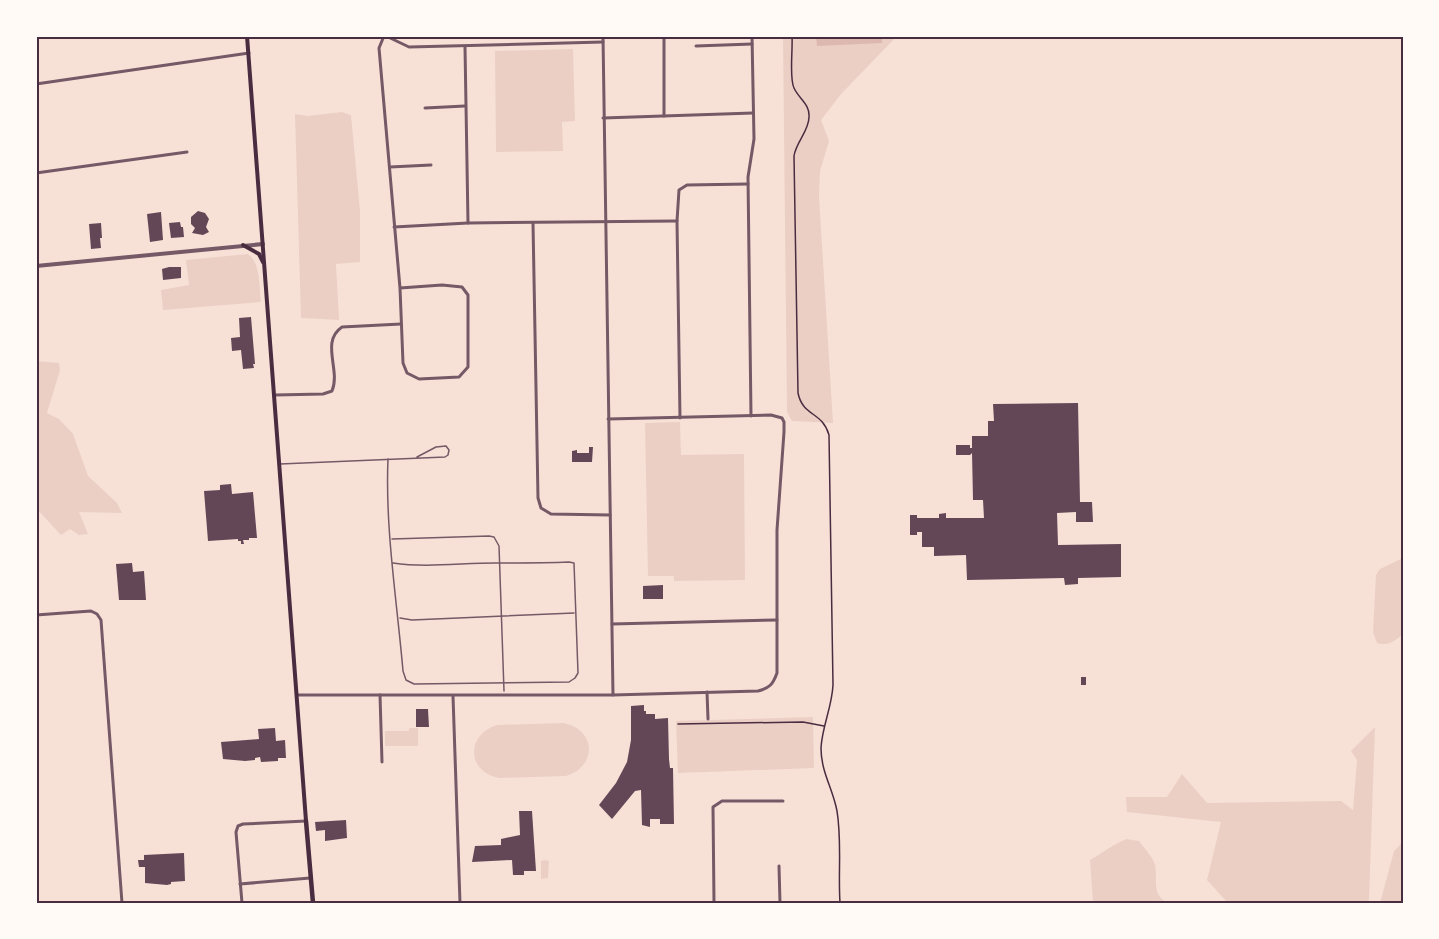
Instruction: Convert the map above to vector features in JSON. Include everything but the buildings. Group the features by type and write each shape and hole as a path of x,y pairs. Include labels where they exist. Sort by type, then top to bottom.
{"main road":[{"path":"247,36 313,903"},
{"path":"243,245 259,254 264,263"}],"street":[{"path":"400,288 442,285 462,287 468,295 469,358 465,372 459,377 418,379 407,373 403,363 400,288 379,48 385,36 409,47 603,42"},
{"path":"603,36 612,695"},
{"path":"663,36 664,116"},
{"path":"751,416 748,184 754,139 752,36"},
{"path":"696,46 752,44"},
{"path":"465,47 468,223"},
{"path":"36,84 249,53"},
{"path":"425,108 465,106"},
{"path":"603,118 753,113"},
{"path":"36,174 188,152"},
{"path":"390,167 430,165"},
{"path":"680,418 677,221 679,190 687,185 748,184"},
{"path":"394,227 468,223 677,221"},
{"path":"533,223 538,498 541,508 551,514 610,514"},
{"path":"36,266 263,244"},
{"path":"275,395 323,394 332,391 334,382 332,342 336,331 342,327 401,324"},
{"path":"298,695 612,695 758,691 774,684 777,673 777,530 784,422 782,418 751,416 608,419"},
{"path":"36,615 91,611 97,614 103,627 122,903"},
{"path":"612,624 777,620"},
{"path":"707,692 708,719"},
{"path":"380,695 382,762"},
{"path":"453,696 460,903"},
{"path":"714,903 712,807 722,801 783,801"},
{"path":"242,903 236,832 238,826 306,821"},
{"path":"779,866 780,903"},
{"path":"240,884 310,878"}],"lane":[{"path":"280,464 445,457 449,450 446,446 440,445 417,458"},
{"path":"388,459 387,485 391,539 393,563 403,671 406,680 414,684 569,682 575,678 578,673 574,563 408,566 393,563"},
{"path":"391,539 489,536 498,541 504,691"},
{"path":"398,618 412,620 575,613"}],"path":[{"path":"792,36 793,84 807,106 809,116 807,126 796,144 794,156 798,393 800,404 820,418 828,429 831,459 833,685 832,702 822,744 822,759 825,778 837,815 840,903"},
{"path":"678,724 803,722 825,726"}],"shaded area":[{"path":"783,36 897,36 841,94 821,120 829,141 820,171 819,197 833,423 792,421 787,412"},
{"path":"816,36 882,36 882,43 817,46"},
{"path":"573,49 575,121 562,122 563,151 496,152 495,51"},
{"path":"342,112 351,115 360,211 360,262 336,264 339,320 301,318 295,114 308,116"},
{"path":"248,254 257,269 261,302 163,310 161,290 189,285 186,260"},
{"path":"36,361 59,363 60,370 47,413 59,419 73,434 88,476 117,503 122,513 79,512 88,534 79,535 70,529 61,535 36,508"},
{"path":"680,422 681,455 744,454 745,580 674,581 674,576 648,576 645,423"},
{"path":"1403,558 1403,634 1392,642 1377,643 1373,632 1376,575 1380,569"},
{"path":"813,717 814,768 678,773 676,721"},
{"path":"563,723 582,732 589,748 584,764 566,776 499,778 481,769 476,761 475,745 479,737 497,725"},
{"path":"1375,727 1369,900 1367,903 1228,903 1207,880 1221,822 1127,812 1126,797 1167,797 1182,774 1207,803 1341,801 1353,810 1357,760 1351,751"},
{"path":"409,728 418,728 418,746 385,746 385,731 409,731"},
{"path":"1127,839 1139,841 1150,856 1155,865 1157,891 1159,896 1168,903 1093,903 1090,860"},
{"path":"1403,842 1403,903 1380,903 1394,851"},
{"path":"541,861 549,861 548,878 541,879"}]}
